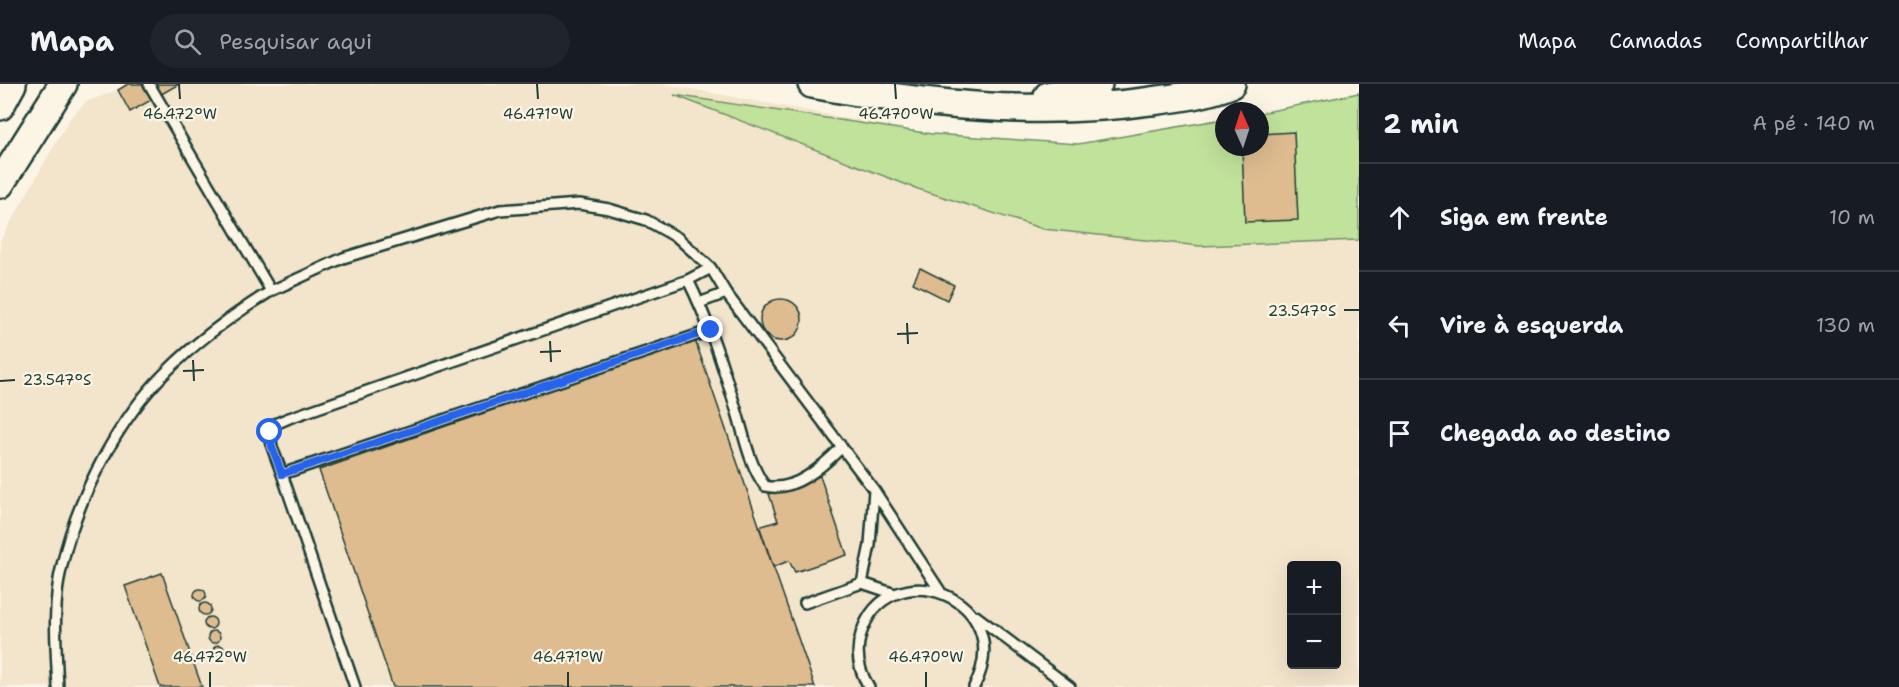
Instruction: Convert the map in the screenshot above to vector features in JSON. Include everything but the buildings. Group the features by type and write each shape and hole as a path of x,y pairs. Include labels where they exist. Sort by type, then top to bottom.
{"street":[{"path":"0,106 12,84"},
{"path":"0,184 63,84"},
{"path":"812,84 948,106 1053,109 1111,107 1171,98 1231,84"},
{"path":"948,106 1063,94 1098,84"}],"lane":[{"path":"149,84 271,291"},
{"path":"58,687 55,626 61,566 90,484 125,423 165,372 211,332 271,291 343,258 500,210 579,204 609,209 646,220 678,238 711,268 726,293 874,490 940,591"},
{"path":"355,687 269,438 270,432 282,421 688,280 711,268"},
{"path":"688,280 711,330 750,452 759,478 765,486 774,488 792,483 820,469 842,447"},
{"path":"699,303 726,293"},
{"path":"282,474 711,330"},
{"path":"861,583 870,544 874,490"},
{"path":"805,603 861,583 895,594"},
{"path":"869,687 859,665 858,644 864,624 877,606 895,594 916,589 940,591 957,599 1069,686"},
{"path":"971,612 980,626 984,641 983,666 974,687"},
{"path":"1055,687 1069,686"}],"shaded area":[{"path":"124,84 664,84 932,134 1078,144 1215,121 1215,156 1269,156 1269,111 1359,93 1359,687 0,687 0,241 70,118 86,102 117,90"}],"green space":[{"path":"1359,93 1359,240 1200,246 1043,229 915,188 674,95 932,134 1078,144 1215,121 1215,156 1269,156 1269,111"}],"route":[{"path":"270,432 269,438 282,474 711,330"}]}
